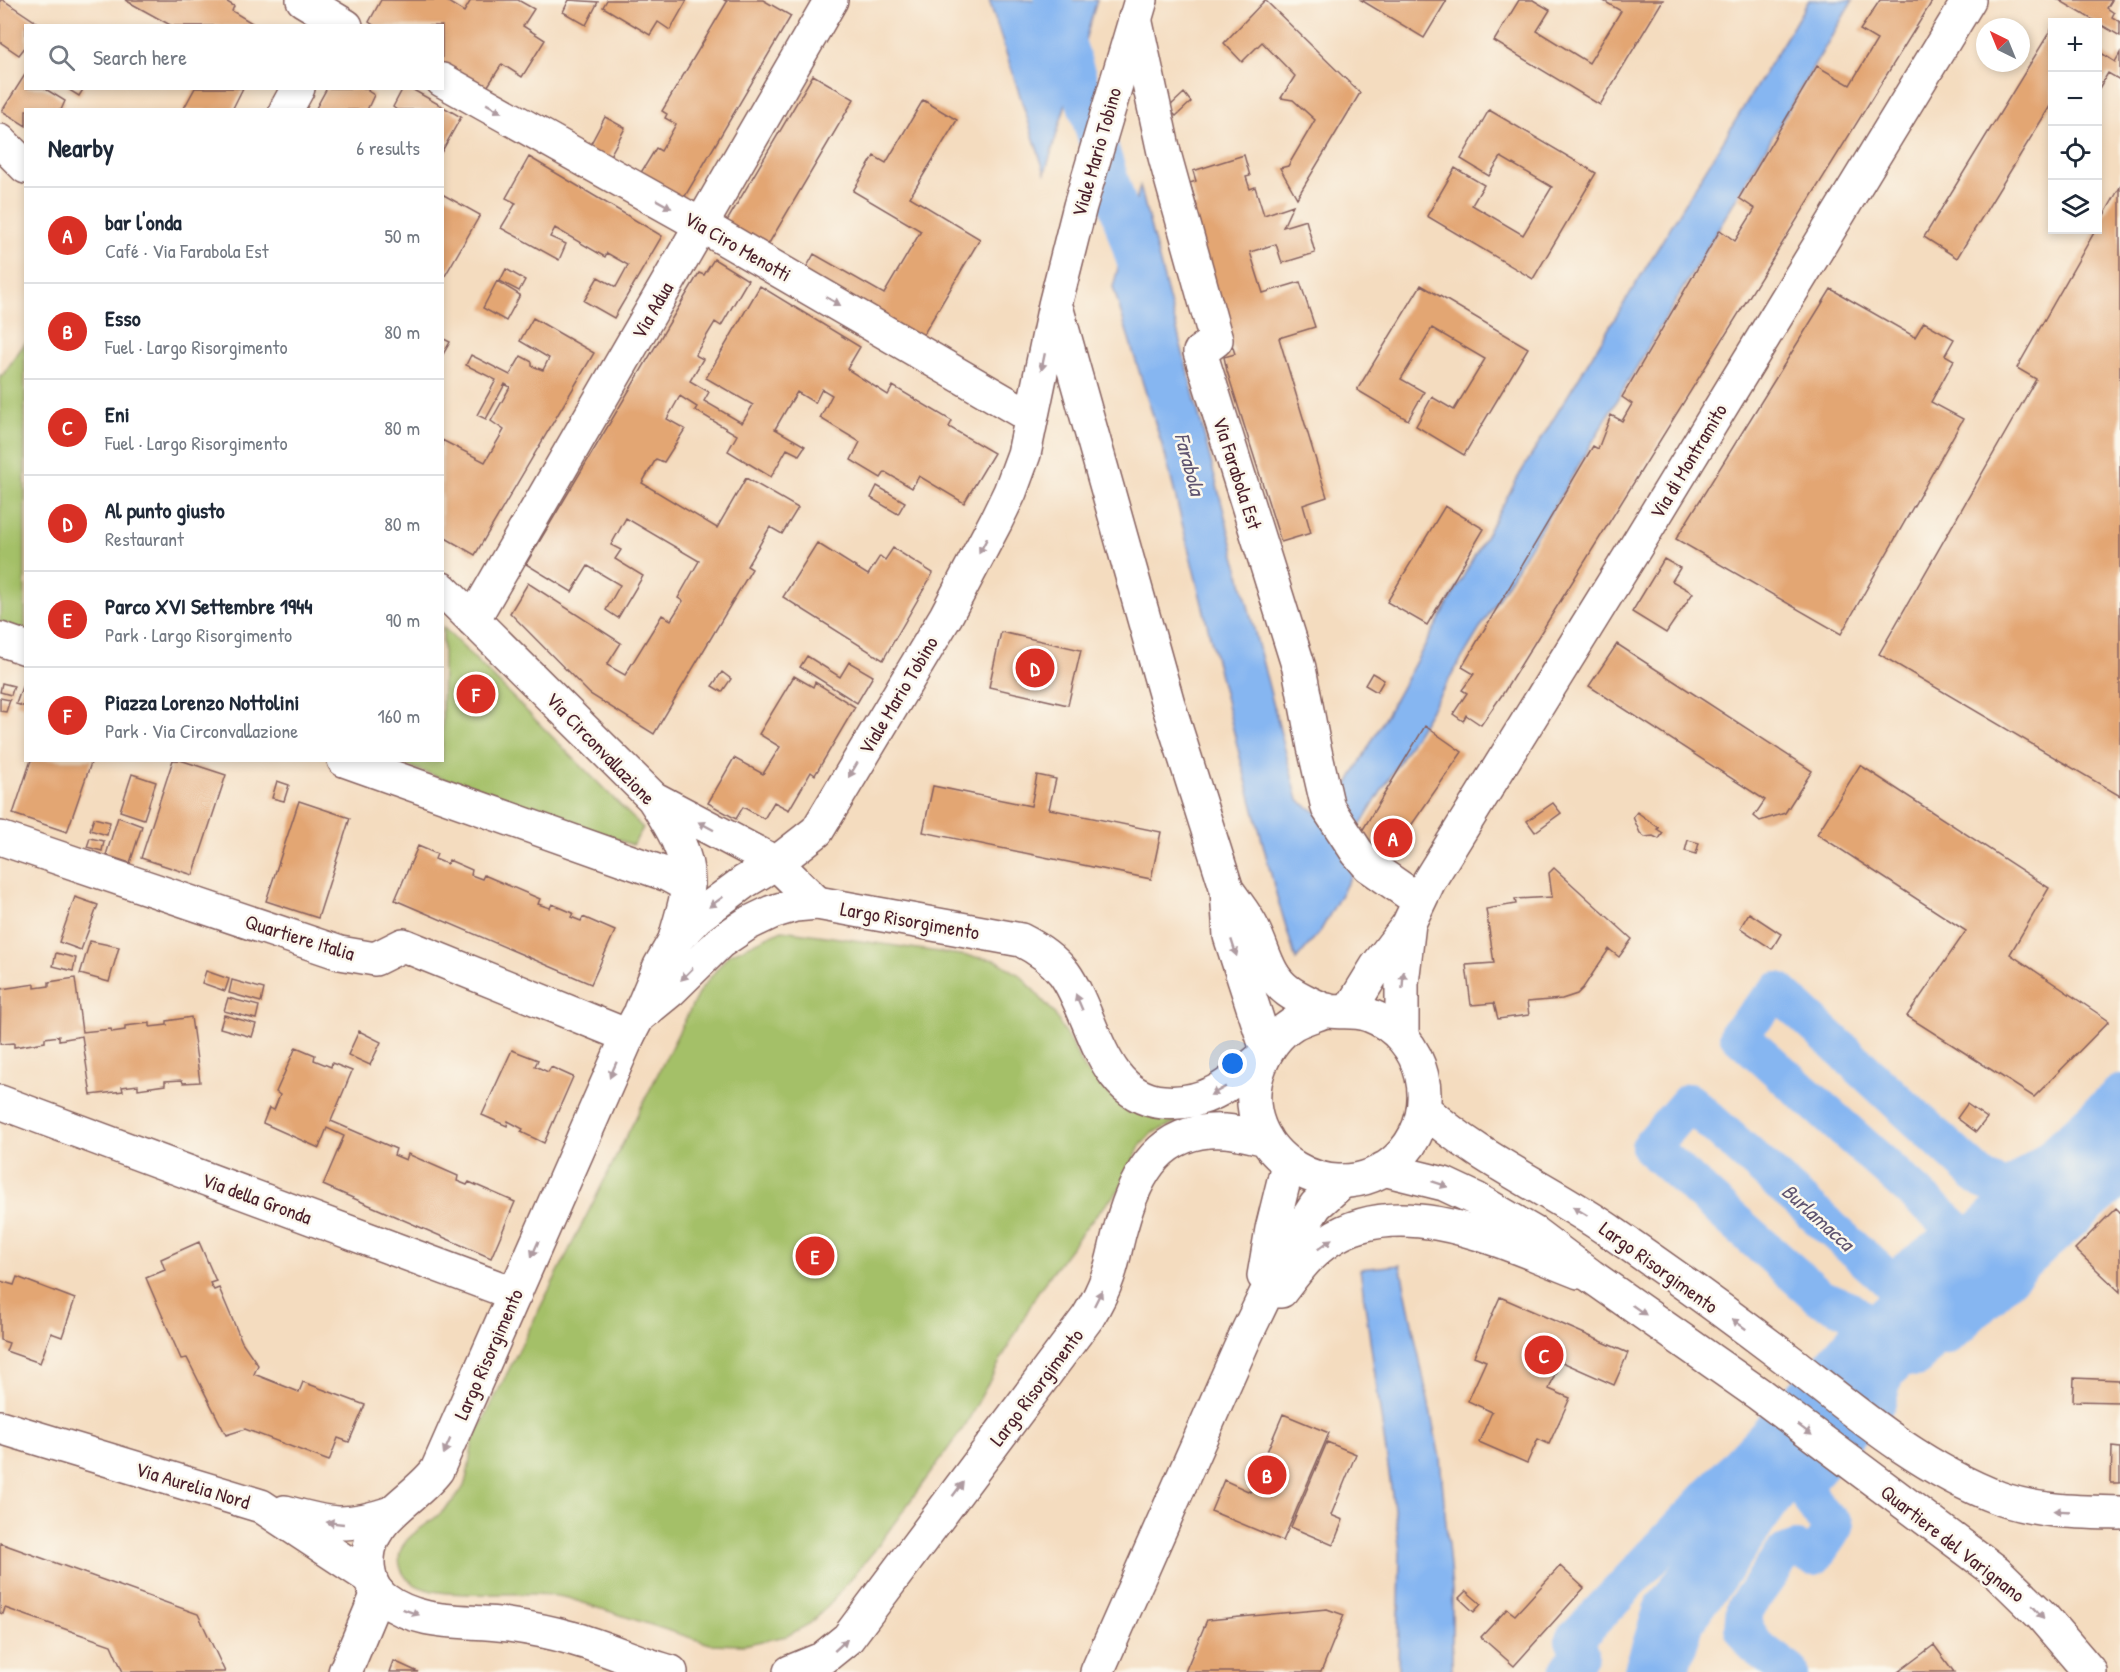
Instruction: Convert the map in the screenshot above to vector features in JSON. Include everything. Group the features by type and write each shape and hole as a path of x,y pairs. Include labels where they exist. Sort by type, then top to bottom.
{"street":[{"path":"303,0 341,18"},
{"name":"Via Adua","path":"473,620 831,0"},
{"name":"Via di Montramito","path":"1338,1010 1377,966 1414,912 1969,0"},
{"name":"Via Farabola Est","path":"1138,9 1165,157 1216,340 1200,352 1299,668 1328,808 1357,852 1414,912"},
{"name":"Viale Mario Tobino","path":"633,1027 660,966 675,940 714,903 776,863 817,831 946,616 1010,492 1024,454 1055,305 1080,206 1138,9"},
{"name":"Via Ciro Menotti","path":"444,81 701,225 1031,417"},
{"path":"287,108 297,90"},
{"path":"0,141 24,165"},
{"name":"Viale Mario Tobino","path":"1055,305 1168,704 1227,890 1230,936 1266,1053"},
{"name":"Via Circonvallazione","path":"444,591 653,798 670,824 687,866 688,886 675,940"},
{"path":"0,639 24,647"},
{"path":"350,762 668,875 688,886"},
{"name":"Largo Risorgimento","path":"653,798 776,863 817,903"},
{"name":"Quartiere Italia","path":"0,838 340,952 375,959 403,945 633,1027"},
{"name":"Viale Mario Tobino","path":"1227,890 1253,927 1272,975 1288,991 1338,1010"},
{"name":"Largo Risorgimento","path":"374,1586 368,1567 370,1547 379,1529 392,1513 416,1494 436,1470 633,1027 720,942 747,924 772,912 795,905 817,903 1020,940 1034,946 1065,975 1112,1069 1129,1088 1148,1099 1180,1103 1214,1094 1231,1083 1266,1053"},
{"name":"Via di Montramito","path":"1402,1037 1402,983 1414,912"},
{"path":"1338,1010 1369,1015 1387,1024 1402,1037 1417,1058 1425,1084 1425,1110 1417,1133 1402,1154 1383,1169 1364,1178 1343,1181 1313,1177 1302,1173 1276,1153 1266,1139 1258,1120 1254,1098 1256,1076 1266,1053 1280,1035 1294,1023 1338,1010"},
{"name":"Via della Gronda","path":"0,1102 515,1294"},
{"name":"Largo Risorgimento","path":"1425,1110 1466,1144 1605,1227 1886,1435 1941,1470 1962,1482 2000,1498 2027,1506 2051,1510 2120,1514"},
{"name":"Largo Risorgimento","path":"790,1672 822,1659 848,1638 1088,1317 1100,1297 1108,1275 1120,1227 1134,1188 1158,1150 1181,1137 1213,1131 1236,1132 1266,1139"},
{"path":"1246,1335 1264,1276 1272,1229 1288,1164"},
{"path":"1383,1169 1444,1184 1476,1199 1534,1233 1591,1276"},
{"path":"1097,1672 1246,1335 1289,1246 1316,1205 1343,1181"},
{"path":"1246,1335 1300,1266 1328,1241 1343,1232 1387,1221 1421,1221 1452,1226 1480,1234 1591,1276"},
{"name":"Quartiere del Varignano","path":"1591,1276 1759,1394 1997,1572 2042,1616 2090,1672"},
{"name":"Via Aurelia Nord","path":"0,1427 261,1506 374,1586"},
{"path":"261,1506 335,1524 366,1521 392,1513"},
{"path":"345,1672 374,1586 396,1606 436,1619 508,1625 572,1638 671,1672"}],"green space":[{"path":"24,344 24,631 0,622 0,375 2,376"},
{"path":"444,628 643,828 633,845 396,762 444,762"},
{"path":"782,930 996,960 1021,976 1054,1013 1086,1071 1128,1111 1178,1116 1178,1122 1152,1133 1140,1146 1120,1189 1090,1222 1039,1290 966,1424 874,1551 827,1607 809,1624 787,1636 743,1645 710,1644 568,1598 536,1594 455,1594 422,1588 407,1579 401,1569 400,1551 409,1538 443,1511 464,1486 473,1441 699,992 728,955"}],"water":[{"path":"989,0 1097,0 1045,173"},
{"path":"1809,0 1853,0 1557,502 1354,836 1355,869 1321,930 1296,960 1240,757 1166,458 1113,287 1140,186 1298,800 1328,820 1520,474"},
{"path":"1400,1265 1440,1458 1452,1589 1452,1672 1398,1672 1400,1551 1360,1269"}],"building":[{"path":"0,0 39,24 24,24 24,49 19,55 0,42"},
{"path":"125,0 224,0 234,6 232,11 254,24 168,24"},
{"path":"381,0 445,0 464,12 471,0 518,0 534,9 523,26 545,40 522,77 502,64 484,92 444,68 444,24 372,24 369,22"},
{"path":"569,0 598,2 586,25 563,12"},
{"path":"607,0 687,0 670,30 658,22 650,35 603,7"},
{"path":"724,0 763,0 791,16 681,203 637,179 656,148 661,151 676,124 665,118 667,114 662,111 727,2"},
{"path":"1265,0 1360,93 1297,198 1280,168 1288,166 1315,120 1293,100 1281,98 1295,76 1262,42 1242,62 1224,43"},
{"path":"1361,0 1447,0 1424,38"},
{"path":"1519,0 1533,0 1550,10 1537,31 1589,63 1621,11 1602,0 1663,0 1600,105 1494,41"},
{"path":"1880,0 1933,0 1504,692 1481,725 1466,715 1463,721 1453,714 1467,693 1462,690 1474,674 1462,667 1593,446 1598,449 1611,415 1622,421 1632,404 1622,397 1720,230 1735,241 1755,209 1739,198 1817,66 1850,85 1877,40 1860,30"},
{"path":"2059,0 2112,0 2107,8 2114,13 2112,17 2120,22 2120,36 2102,25 2102,18 2090,18"},
{"path":"2048,35 2048,110 1957,258 1924,237 2025,72 2030,72 2030,64"},
{"path":"2120,53 2120,80 2108,73 2102,83 2102,54 2115,62"},
{"path":"813,75 854,99 765,250 724,226"},
{"path":"24,76 24,90 47,90 65,101 62,108 24,108 24,125 2,111"},
{"path":"69,90 83,90 79,96"},
{"path":"194,90 242,90 233,108 184,108"},
{"path":"326,90 368,90 374,95 368,108 316,108"},
{"path":"402,90 414,90 461,117 444,147 444,108 393,107"},
{"path":"1184,93 1191,102 1176,116 1168,108"},
{"path":"923,100 957,120 910,197 980,239 919,342 803,274 814,254 884,294 921,231 853,191 874,156 886,163"},
{"path":"1489,110 1596,173 1533,279 1427,216 1455,168 1484,185 1472,205 1523,235 1552,187 1501,157 1489,176 1461,159"},
{"path":"605,117 625,128 606,163 588,149"},
{"path":"1244,155 1250,176 1246,177 1250,189 1255,187 1264,215 1293,205 1283,227 1306,220 1315,253 1282,263 1276,244 1250,252 1263,293 1300,282 1315,327 1279,338 1327,497 1303,505 1311,533 1281,542 1227,371 1224,357 1235,354 1189,208 1197,206 1190,183 1196,181 1193,171"},
{"path":"529,157 662,236 614,318 584,301 598,277 616,287 628,265 607,253 605,257 555,228 550,237 566,244 559,260 501,228 516,203 506,198"},
{"path":"2120,187 2120,796 1879,654 2036,379 2017,368 2093,234 2102,234 2102,219"},
{"path":"444,195 480,215 444,278"},
{"path":"714,259 748,280 721,326 715,322 695,355 703,359 690,381 709,392 704,401 742,423 753,405 706,378 760,286 860,347 847,369 888,395 893,386 952,421 949,427 994,453 964,503 919,476 912,488 885,472 881,478 851,460 860,442 820,418 832,395 822,389 815,403 797,392 786,410 775,429 805,446 799,455 787,449 771,477 728,451 737,435 695,410 697,407 680,396 667,419 685,429 664,462 656,459 642,483 717,528 746,478 798,508 782,534 770,527 747,566 752,569 654,734 590,694 510,613 528,583 621,643 607,665 625,675 662,615 671,620 683,601 678,598 699,561 626,518 611,545 621,550 615,559 643,576 618,618 606,610 620,585 588,566 572,592 526,564 699,273 704,275"},
{"path":"506,269 525,280 519,291 500,281"},
{"path":"497,281 520,295 506,321 483,308"},
{"path":"1421,285 1528,348 1464,455 1416,426 1432,397 1454,410 1485,359 1432,328 1401,379 1424,392 1408,420 1357,390"},
{"path":"1831,289 1915,337 1924,322 1954,339 1945,355 1954,360 1931,402 1963,419 1841,634 1676,539"},
{"path":"533,318 594,353 475,555 444,537 444,441 485,462 504,430 491,421 510,387 505,384 486,419 477,415 496,380 466,365 471,355 510,375 521,356 532,362 532,366 543,370 549,358 520,341"},
{"path":"444,339 450,342 444,352"},
{"path":"877,486 905,502 898,514 871,498"},
{"path":"1445,506 1484,529 1427,625 1387,602"},
{"path":"817,543 868,575 880,556 885,560 893,548 933,573 883,660 783,597"},
{"path":"1664,559 1680,568 1672,581 1693,593 1666,633 1632,612"},
{"path":"1001,632 1081,650 1068,705 989,687"},
{"path":"1617,644 1812,771 1785,813 1760,821 1754,816 1765,800 1589,686"},
{"path":"807,656 840,677 849,662 873,676 857,703 800,667"},
{"path":"722,672 731,679 722,692 712,686"},
{"path":"1372,673 1384,680 1377,692 1365,685"},
{"path":"794,676 813,687 815,682 855,707 815,775 811,772 789,810 774,802 764,819 743,807 736,819 708,803 734,758 763,774 780,747 759,734"},
{"path":"2,683 14,686 11,695 0,692"},
{"path":"23,684 24,684 24,706 16,704"},
{"path":"0,698 10,700 6,712 0,711"},
{"path":"1425,726 1462,752 1390,856 1359,836"},
{"path":"30,762 91,762 67,832 13,814"},
{"path":"172,762 186,762 226,775 193,875 141,858"},
{"path":"1860,765 2049,888 2010,954 2109,1021 2034,1097 1907,1016 1966,931 1817,834"},
{"path":"132,774 156,782 144,819 120,811"},
{"path":"1037,775 1056,779 1049,809 1161,832 1151,879 923,832 933,786 1031,806"},
{"path":"277,781 289,785 284,801 272,798"},
{"path":"299,801 350,818 318,918 266,901"},
{"path":"1553,803 1561,813 1535,832 1527,821"},
{"path":"1637,812 1659,828 1657,829 1663,833 1659,839 1653,836 1645,837 1640,833 1633,817"},
{"path":"118,817 142,826 130,863 106,855"},
{"path":"94,818 110,822 107,835 90,830"},
{"path":"90,838 104,841 102,851 87,847"},
{"path":"1688,840 1699,843 1696,854 1685,851"},
{"path":"418,846 437,854 435,859 447,864 449,860 472,870 471,875 482,879 484,875 540,899 538,904 550,908 552,904 573,913 571,917 581,921 583,917 615,931 591,984 395,900"},
{"path":"1554,868 1632,939 1619,957 1609,949 1577,994 1562,999 1527,1002 1529,1015 1498,1019 1494,1003 1471,1005 1466,965 1494,963 1486,909 1516,904 1515,899 1552,897 1549,873"},
{"path":"75,897 98,905 81,950 59,942"},
{"path":"1749,913 1781,934 1772,949 1740,928"},
{"path":"90,941 119,947 109,982 80,974"},
{"path":"56,953 76,958 73,971 53,966"},
{"path":"206,971 229,979 225,991 202,983"},
{"path":"75,978 82,1032 111,1029 112,1032 125,1030 125,1026 150,1023 150,1027 167,1025 167,1021 191,1017 200,1082 165,1081 165,1085 138,1089 138,1085 122,1087 123,1091 91,1095 82,1036 59,1040 59,1036 45,1038 45,1042 14,1047 14,1043 0,1044 1,989 35,984 35,988 49,986 49,982"},
{"path":"232,980 264,989 261,1002 229,993"},
{"path":"228,998 259,1006 256,1019 224,1011"},
{"path":"224,1015 256,1024 252,1037 220,1028"},
{"path":"359,1031 381,1042 370,1065 348,1055"},
{"path":"296,1047 315,1055 314,1060 331,1067 332,1063 352,1071 331,1121 396,1149 394,1155 406,1160 408,1154 458,1176 457,1181 467,1185 469,1182 515,1202 491,1258 323,1185 344,1136 327,1128 319,1148 263,1123 269,1108 274,1110 280,1095 276,1092"},
{"path":"512,1050 538,1060 535,1066 548,1072 551,1067 573,1077 544,1143 521,1132 523,1129 508,1121 507,1126 482,1115"},
{"path":"1967,1104 1987,1118 1976,1132 1957,1118"},
{"path":"2116,1208 2120,1212 2120,1292 2075,1249"},
{"path":"199,1242 216,1281 210,1283 214,1290 219,1288 242,1342 258,1365 254,1374 299,1392 303,1382 365,1405 349,1442 338,1438 329,1461 245,1429 226,1435 187,1358 181,1359 146,1278 165,1270 161,1259"},
{"path":"17,1277 75,1299 62,1337 51,1333 40,1363 6,1351 9,1343 0,1340 0,1281 14,1285"},
{"path":"1500,1297 1628,1353 1614,1385 1560,1361 1549,1389 1570,1398 1549,1444 1538,1439 1527,1463 1479,1442 1492,1412 1468,1401 1486,1361 1474,1356"},
{"path":"2074,1378 2119,1380 2120,1402 2073,1401"},
{"path":"1283,1414 1329,1433 1283,1541 1211,1511 1224,1480 1250,1492"},
{"path":"1327,1442 1356,1454 1331,1515 1343,1520 1333,1545 1291,1527"},
{"path":"2112,1447 2120,1448 2120,1483 2111,1483"},
{"path":"0,1543 198,1614 225,1672 123,1672 111,1645 5,1608 3,1614 0,1613"},
{"path":"1560,1566 1584,1588 1514,1666 1481,1637 1507,1609 1515,1615"},
{"path":"1466,1591 1481,1604 1474,1612 1459,1598"},
{"path":"1327,1609 1344,1615 1321,1672 1185,1672 1207,1620"},
{"path":"1934,1645 1954,1672 1898,1672"},
{"path":"394,1661 418,1672 390,1672"}],"waterway":[{"name":"Farabola","path":"1053,0 1143,285"},
{"name":"Burlamacca","path":"1568,1672 1580,1653 1574,1640 1830,1368 1868,1324 1848,1309 1821,1298 1650,1147 1689,1102 1891,1282 1944,1243 1953,1227 1738,1034 1778,991 1983,1180 2008,1190 2046,1162 2120,1094"},
{"name":"Burlamacca","path":"1656,1672 1674,1616 1860,1354 2120,1121"},
{"name":"Burlamacca","path":"1790,1672 1755,1646 1743,1628 1745,1608 1783,1555 1796,1550 1814,1557 1835,1526 1816,1507 1805,1482 1877,1401 1885,1373 1906,1353 1916,1358 1933,1337 1947,1336 2047,1241 2120,1178"}],"place":[{"name":"Al punto giusto","path":"1035,668"},
{"name":"Piazza Lorenzo Nottolini","path":"476,694"},
{"name":"bar l'onda","path":"1393,838"},
{"name":"Parco XVI Settembre 1944","path":"815,1256"},
{"name":"Eni","path":"1544,1355"},
{"name":"Esso","path":"1267,1475"}]}
